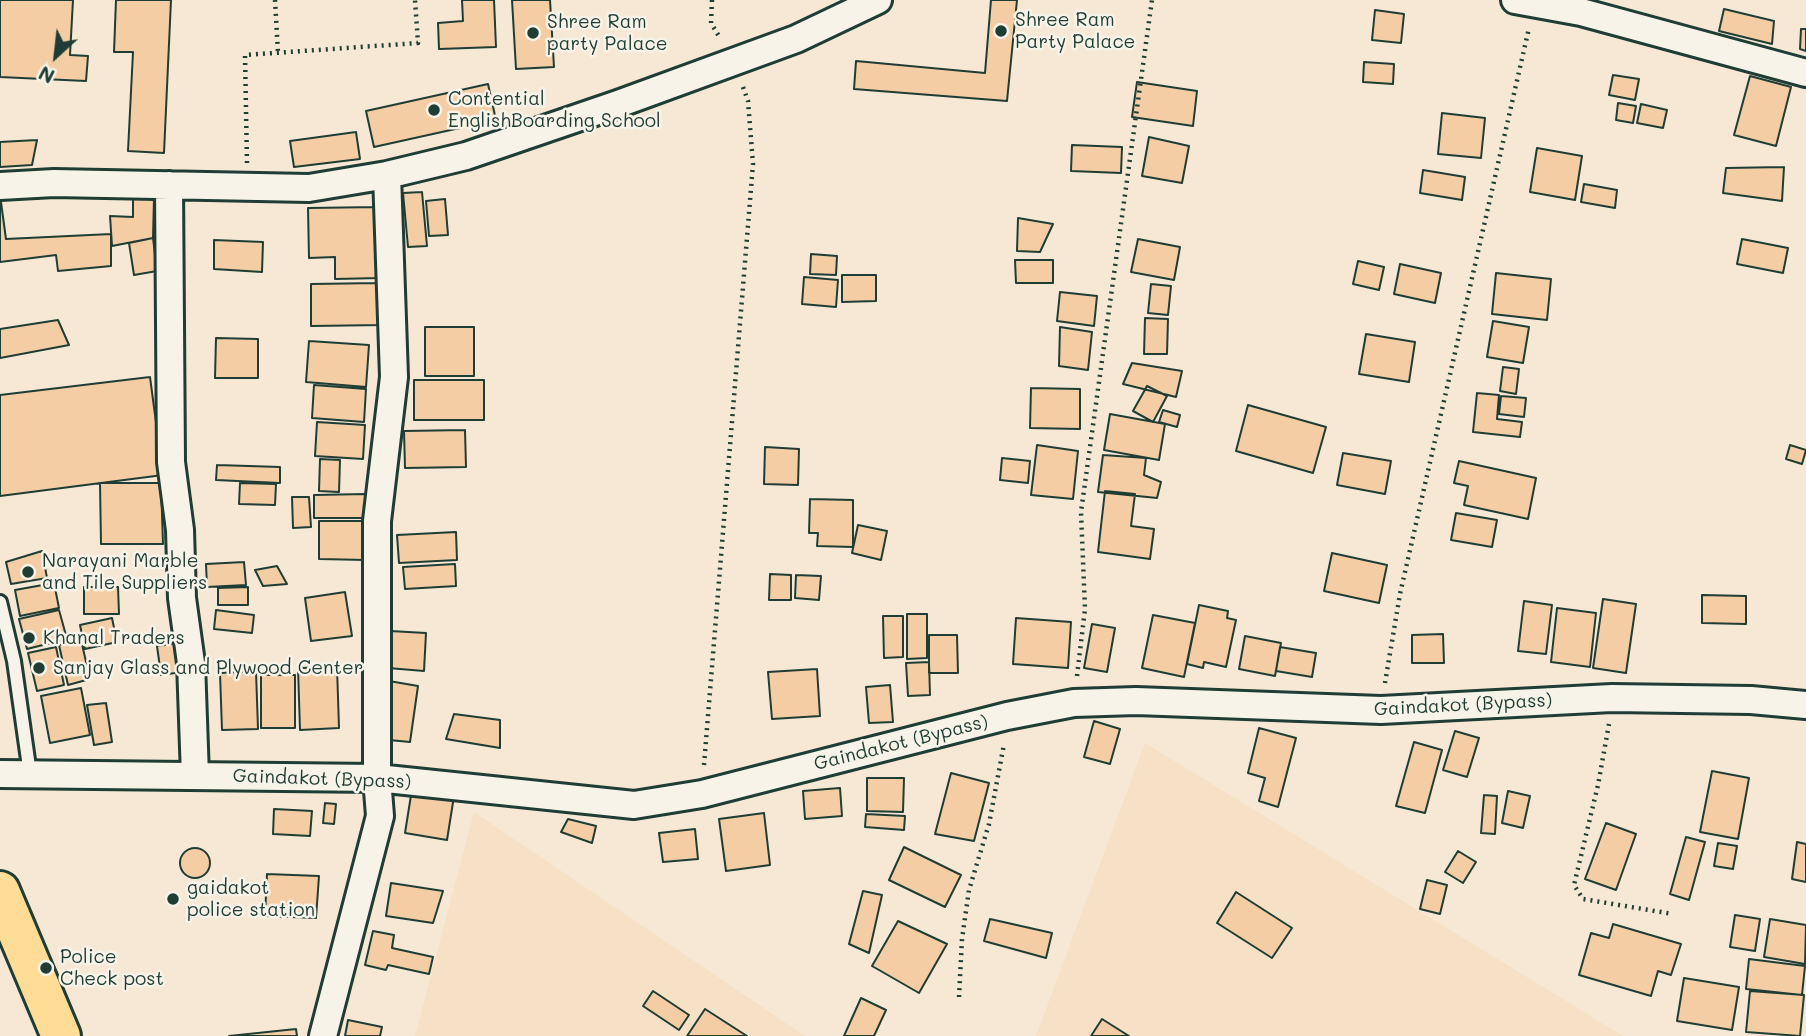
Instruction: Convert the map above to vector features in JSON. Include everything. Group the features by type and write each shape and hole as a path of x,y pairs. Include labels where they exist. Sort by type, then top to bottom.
{"highway":[{"path":"0,891 61,1036"}],"street":[{"path":"0,186 54,183 309,188 387,175 467,156 733,62 796,39 878,0"},
{"path":"1525,2 1581,12 1806,73"},
{"path":"323,1036 380,816 377,778 377,521 394,377 387,175"},
{"path":"169,185 171,462 180,530 182,598 191,663 195,776"},
{"name":"Gaindakot (Bypass)","path":"0,774 377,778 634,805 702,794 1007,716 1074,703 1136,701 1381,710 1612,698 1751,700 1806,705"}],"lane":[{"path":"0,602 14,661 30,774"}],"path":[{"path":"275,0 278,53"},
{"path":"248,187 245,55 418,43 415,0"},
{"path":"702,794 753,164 748,101 733,62 711,23 712,0"},
{"path":"1074,703 1085,609 1081,512 1152,0"},
{"path":"1381,710 1399,594 1506,123 1525,2"},
{"path":"1612,698 1598,785 1574,885 1583,899 1672,914"},
{"path":"959,997 962,939 969,890 989,824 1002,760 1007,716"}],"shaded area":[{"path":"1145,743 1623,1036 1036,1036"},
{"path":"474,812 805,1036 415,1036"}],"building":[{"path":"0,0 73,0 70,55 88,56 86,81 0,77"},
{"path":"116,0 171,0 164,153 128,151 133,52 114,52"},
{"path":"462,0 494,0 496,47 439,49 438,23 463,21"},
{"name":"Shree Ram party Palace","path":"512,0 550,0 554,67 516,69"},
{"name":"Shree Ram Party Palace","path":"991,0 1017,0 1007,101 854,89 856,61 985,73"},
{"path":"1724,9 1774,21 1772,44 1719,31"},
{"path":"1375,10 1404,14 1401,43 1372,40"},
{"path":"1801,29 1806,29 1806,51 1800,49"},
{"path":"1364,62 1394,64 1393,84 1363,82"},
{"path":"1613,75 1639,79 1635,100 1609,95"},
{"path":"1750,76 1791,87 1776,146 1734,135"},
{"path":"1137,82 1197,91 1193,126 1132,117"},
{"path":"488,84 496,120 374,147 366,111"},
{"path":"1618,103 1636,106 1633,123 1616,120"},
{"path":"1641,104 1667,110 1663,128 1637,123"},
{"path":"1442,113 1485,118 1481,158 1438,154"},
{"path":"356,132 360,159 294,167 290,141"},
{"path":"1149,137 1189,146 1182,183 1142,176"},
{"path":"37,140 32,165 0,167 0,142"},
{"path":"1072,145 1122,147 1121,173 1071,171"},
{"path":"1537,148 1582,156 1575,200 1530,192"},
{"path":"1784,167 1782,201 1723,193 1726,168"},
{"path":"1423,170 1465,177 1462,200 1420,193"},
{"path":"1584,184 1617,190 1615,208 1581,202"},
{"path":"422,192 427,246 408,247 403,193"},
{"path":"0,195 6,239 111,234 111,266 58,271 56,255 0,262"},
{"path":"133,197 154,198 153,238 112,246 110,216 133,217"},
{"path":"445,199 448,235 429,236 426,201"},
{"path":"379,207 381,278 335,279 335,257 309,258 308,208"},
{"path":"1018,218 1053,224 1040,252 1017,251"},
{"path":"153,238 157,271 134,275 129,243"},
{"path":"1138,239 1180,247 1174,280 1131,272"},
{"path":"1742,239 1788,248 1783,273 1737,264"},
{"path":"214,240 263,242 262,272 214,269"},
{"path":"811,254 837,256 836,275 810,274"},
{"path":"1015,260 1053,260 1053,283 1016,283"},
{"path":"1358,261 1384,267 1379,290 1353,284"},
{"path":"1400,264 1441,273 1435,303 1394,294"},
{"path":"1496,273 1551,279 1547,320 1492,314"},
{"path":"842,275 876,275 876,301 842,302"},
{"path":"804,277 838,280 836,307 802,304"},
{"path":"379,283 383,325 311,326 311,284"},
{"path":"1151,284 1171,286 1168,315 1148,313"},
{"path":"1060,292 1097,296 1094,326 1057,321"},
{"path":"1145,318 1168,319 1167,354 1144,354"},
{"path":"58,320 69,345 0,358 0,329"},
{"path":"1493,321 1529,327 1523,363 1487,357"},
{"path":"425,327 474,327 474,376 425,376"},
{"path":"1060,327 1092,332 1088,370 1059,366"},
{"path":"1366,334 1415,342 1409,382 1359,374"},
{"path":"216,338 258,339 258,378 215,378"},
{"path":"309,341 369,345 366,387 306,382"},
{"path":"1132,363 1182,371 1176,397 1123,384"},
{"path":"1503,367 1519,369 1516,394 1500,391"},
{"path":"150,377 163,475 0,496 0,395"},
{"path":"414,380 484,380 484,420 414,420"},
{"path":"314,385 366,389 364,422 312,418"},
{"path":"1147,386 1167,396 1153,422 1133,411"},
{"path":"1031,388 1080,389 1080,429 1030,428"},
{"path":"1477,393 1499,395 1497,419 1522,422 1520,437 1473,432"},
{"path":"1501,396 1526,398 1524,417 1499,414"},
{"path":"1248,405 1326,427 1313,473 1236,451"},
{"path":"1163,410 1180,415 1177,427 1159,422"},
{"path":"1110,414 1165,424 1159,460 1104,450"},
{"path":"317,422 365,425 363,459 315,456"},
{"path":"465,430 466,467 405,468 404,431"},
{"path":"1037,445 1078,451 1073,499 1031,495"},
{"path":"1790,445 1806,450 1802,464 1786,459"},
{"path":"765,447 799,449 798,485 764,484"},
{"path":"1343,453 1391,461 1385,494 1337,485"},
{"path":"1103,455 1146,458 1144,475 1161,482 1157,498 1098,492"},
{"path":"1002,458 1030,461 1028,483 1000,480"},
{"path":"320,459 340,460 339,492 319,491"},
{"path":"1459,461 1536,478 1528,519 1464,505 1468,486 1454,483"},
{"path":"217,465 280,467 280,483 216,480"},
{"path":"100,483 161,483 163,544 101,544"},
{"path":"240,483 276,484 275,505 239,504"},
{"path":"1105,491 1135,494 1131,526 1154,529 1150,559 1098,552"},
{"path":"366,494 366,518 314,518 314,495"},
{"path":"292,497 309,497 311,527 293,528"},
{"path":"810,499 853,500 853,547 817,546 818,533 809,533"},
{"path":"1456,513 1497,520 1492,547 1451,540"},
{"path":"319,521 366,521 366,560 319,559"},
{"path":"858,525 887,531 881,560 852,553"},
{"path":"456,532 457,560 399,563 397,535"},
{"path":"42,551 47,578 11,584 6,562"},
{"path":"1332,553 1387,565 1379,603 1324,591"},
{"path":"244,562 246,585 207,587 206,564"},
{"path":"455,564 456,586 405,589 403,567"},
{"path":"277,566 287,584 263,586 255,570"},
{"path":"770,574 791,575 791,600 769,600"},
{"path":"796,575 821,576 819,600 795,598"},
{"path":"54,583 59,608 20,616 15,590"},
{"path":"84,587 118,587 119,614 84,614"},
{"path":"248,587 248,605 218,605 218,588"},
{"path":"345,592 352,636 311,641 305,598"},
{"path":"1702,595 1746,596 1746,624 1702,623"},
{"path":"1603,599 1636,604 1626,673 1593,668"},
{"path":"1524,601 1552,605 1546,654 1518,651"},
{"path":"1199,605 1228,611 1227,618 1236,620 1226,667 1204,662 1203,668 1187,664"},
{"path":"1557,608 1596,613 1590,667 1551,662"},
{"path":"59,610 67,639 27,649 19,619"},
{"path":"216,610 254,615 252,633 214,629"},
{"path":"907,614 927,614 927,658 907,659"},
{"path":"1153,615 1195,623 1184,677 1142,668"},
{"path":"883,616 903,616 903,657 884,658"},
{"path":"112,618 117,642 85,649 80,625"},
{"path":"1016,618 1071,622 1068,668 1013,664"},
{"path":"1092,624 1115,628 1107,672 1084,668"},
{"path":"390,631 426,633 424,671 388,668"},
{"path":"1443,634 1444,663 1412,663 1412,635"},
{"path":"929,635 957,635 958,673 929,673"},
{"path":"1245,636 1281,643 1275,676 1239,669"},
{"path":"81,640 90,679 68,685 59,645"},
{"path":"178,643 182,672 161,675 157,646"},
{"path":"56,647 64,685 37,691 28,653"},
{"path":"1280,647 1316,653 1312,677 1276,671"},
{"path":"929,662 930,695 908,696 906,663"},
{"path":"337,667 339,728 300,730 298,668"},
{"path":"817,669 820,716 772,719 768,672"},
{"path":"256,671 258,729 222,730 220,673"},
{"path":"261,675 295,675 295,728 261,728"},
{"path":"389,681 418,686 410,742 389,740"},
{"path":"890,685 893,722 869,723 866,687"},
{"path":"81,688 90,735 50,743 41,696"},
{"path":"106,703 112,742 94,745 87,705"},
{"path":"454,714 500,720 500,748 446,739"},
{"path":"1094,721 1120,729 1110,764 1084,757"},
{"path":"1259,728 1296,738 1278,807 1259,801 1265,778 1248,773"},
{"path":"1455,731 1479,738 1467,777 1443,770"},
{"path":"1414,742 1442,750 1425,813 1396,806"},
{"path":"1712,771 1749,778 1738,839 1700,832"},
{"path":"951,773 989,783 974,841 935,834"},
{"path":"867,778 904,778 903,812 867,811"},
{"path":"840,788 842,816 805,819 803,791"},
{"path":"412,789 454,796 447,840 405,833"},
{"path":"1508,791 1530,796 1523,828 1502,823"},
{"path":"1484,795 1497,796 1495,834 1481,833"},
{"path":"325,803 336,804 334,824 323,823"},
{"path":"274,809 312,811 310,836 273,834"},
{"path":"764,813 770,865 726,871 719,819"},
{"path":"866,814 905,816 904,830 865,827"},
{"path":"568,819 596,826 592,843 561,832"},
{"path":"1606,823 1636,834 1616,890 1585,879"},
{"path":"695,829 698,859 663,862 659,833"},
{"path":"1686,837 1705,842 1689,900 1670,894"},
{"path":"1797,842 1806,844 1806,882 1792,879"},
{"path":"1718,843 1737,846 1733,869 1714,866"},
{"path":"904,847 961,875 945,907 889,880"},
{"path":"195,848 205,853 210,863 205,873 195,878 185,873 180,863 185,853"},
{"path":"1458,851 1476,862 1463,883 1445,872"},
{"path":"267,874 319,876 316,918 265,916"},
{"path":"1427,880 1447,885 1440,914 1420,909"},
{"path":"391,883 443,891 433,923 386,916"},
{"path":"863,891 882,895 869,953 849,944"},
{"path":"1236,892 1292,928 1272,958 1217,923"},
{"path":"1735,915 1760,919 1755,951 1730,947"},
{"path":"990,919 1052,933 1046,958 984,941"},
{"path":"1770,919 1806,925 1805,964 1764,957"},
{"path":"898,921 947,944 919,993 872,966"},
{"path":"1613,924 1681,944 1671,975 1658,971 1651,996 1579,975 1591,933 1609,938"},
{"path":"373,931 394,935 392,948 433,957 429,974 388,965 386,970 365,965"},
{"path":"1749,959 1805,966 1802,995 1746,989"},
{"path":"1684,978 1739,987 1732,1030 1677,1021"},
{"path":"653,991 689,1015 679,1030 643,1006"},
{"path":"1750,991 1804,995 1800,1036 1746,1032"},
{"path":"861,998 886,1010 874,1036 844,1036"},
{"path":"705,1009 747,1036 687,1036"},
{"path":"1102,1019 1129,1036 1091,1036"},
{"path":"348,1020 382,1027 380,1036 345,1036"},
{"path":"296,1029 297,1036 229,1036"}],"place":[{"name":"Shree Ram Party Palace","path":"1001,31"},
{"name":"Shree Ram party Palace","path":"533,33"},
{"name":"Contential EnglishBoarding School","path":"434,110"},
{"name":"Narayani Marble and Tile Suppliers","path":"28,572"},
{"name":"Khanal Traders","path":"29,638"},
{"name":"Sanjay Glass and Plywood Center","path":"39,668"},
{"name":"gaidakot police station","path":"173,899"},
{"name":"Police Check post","path":"46,968"}]}
